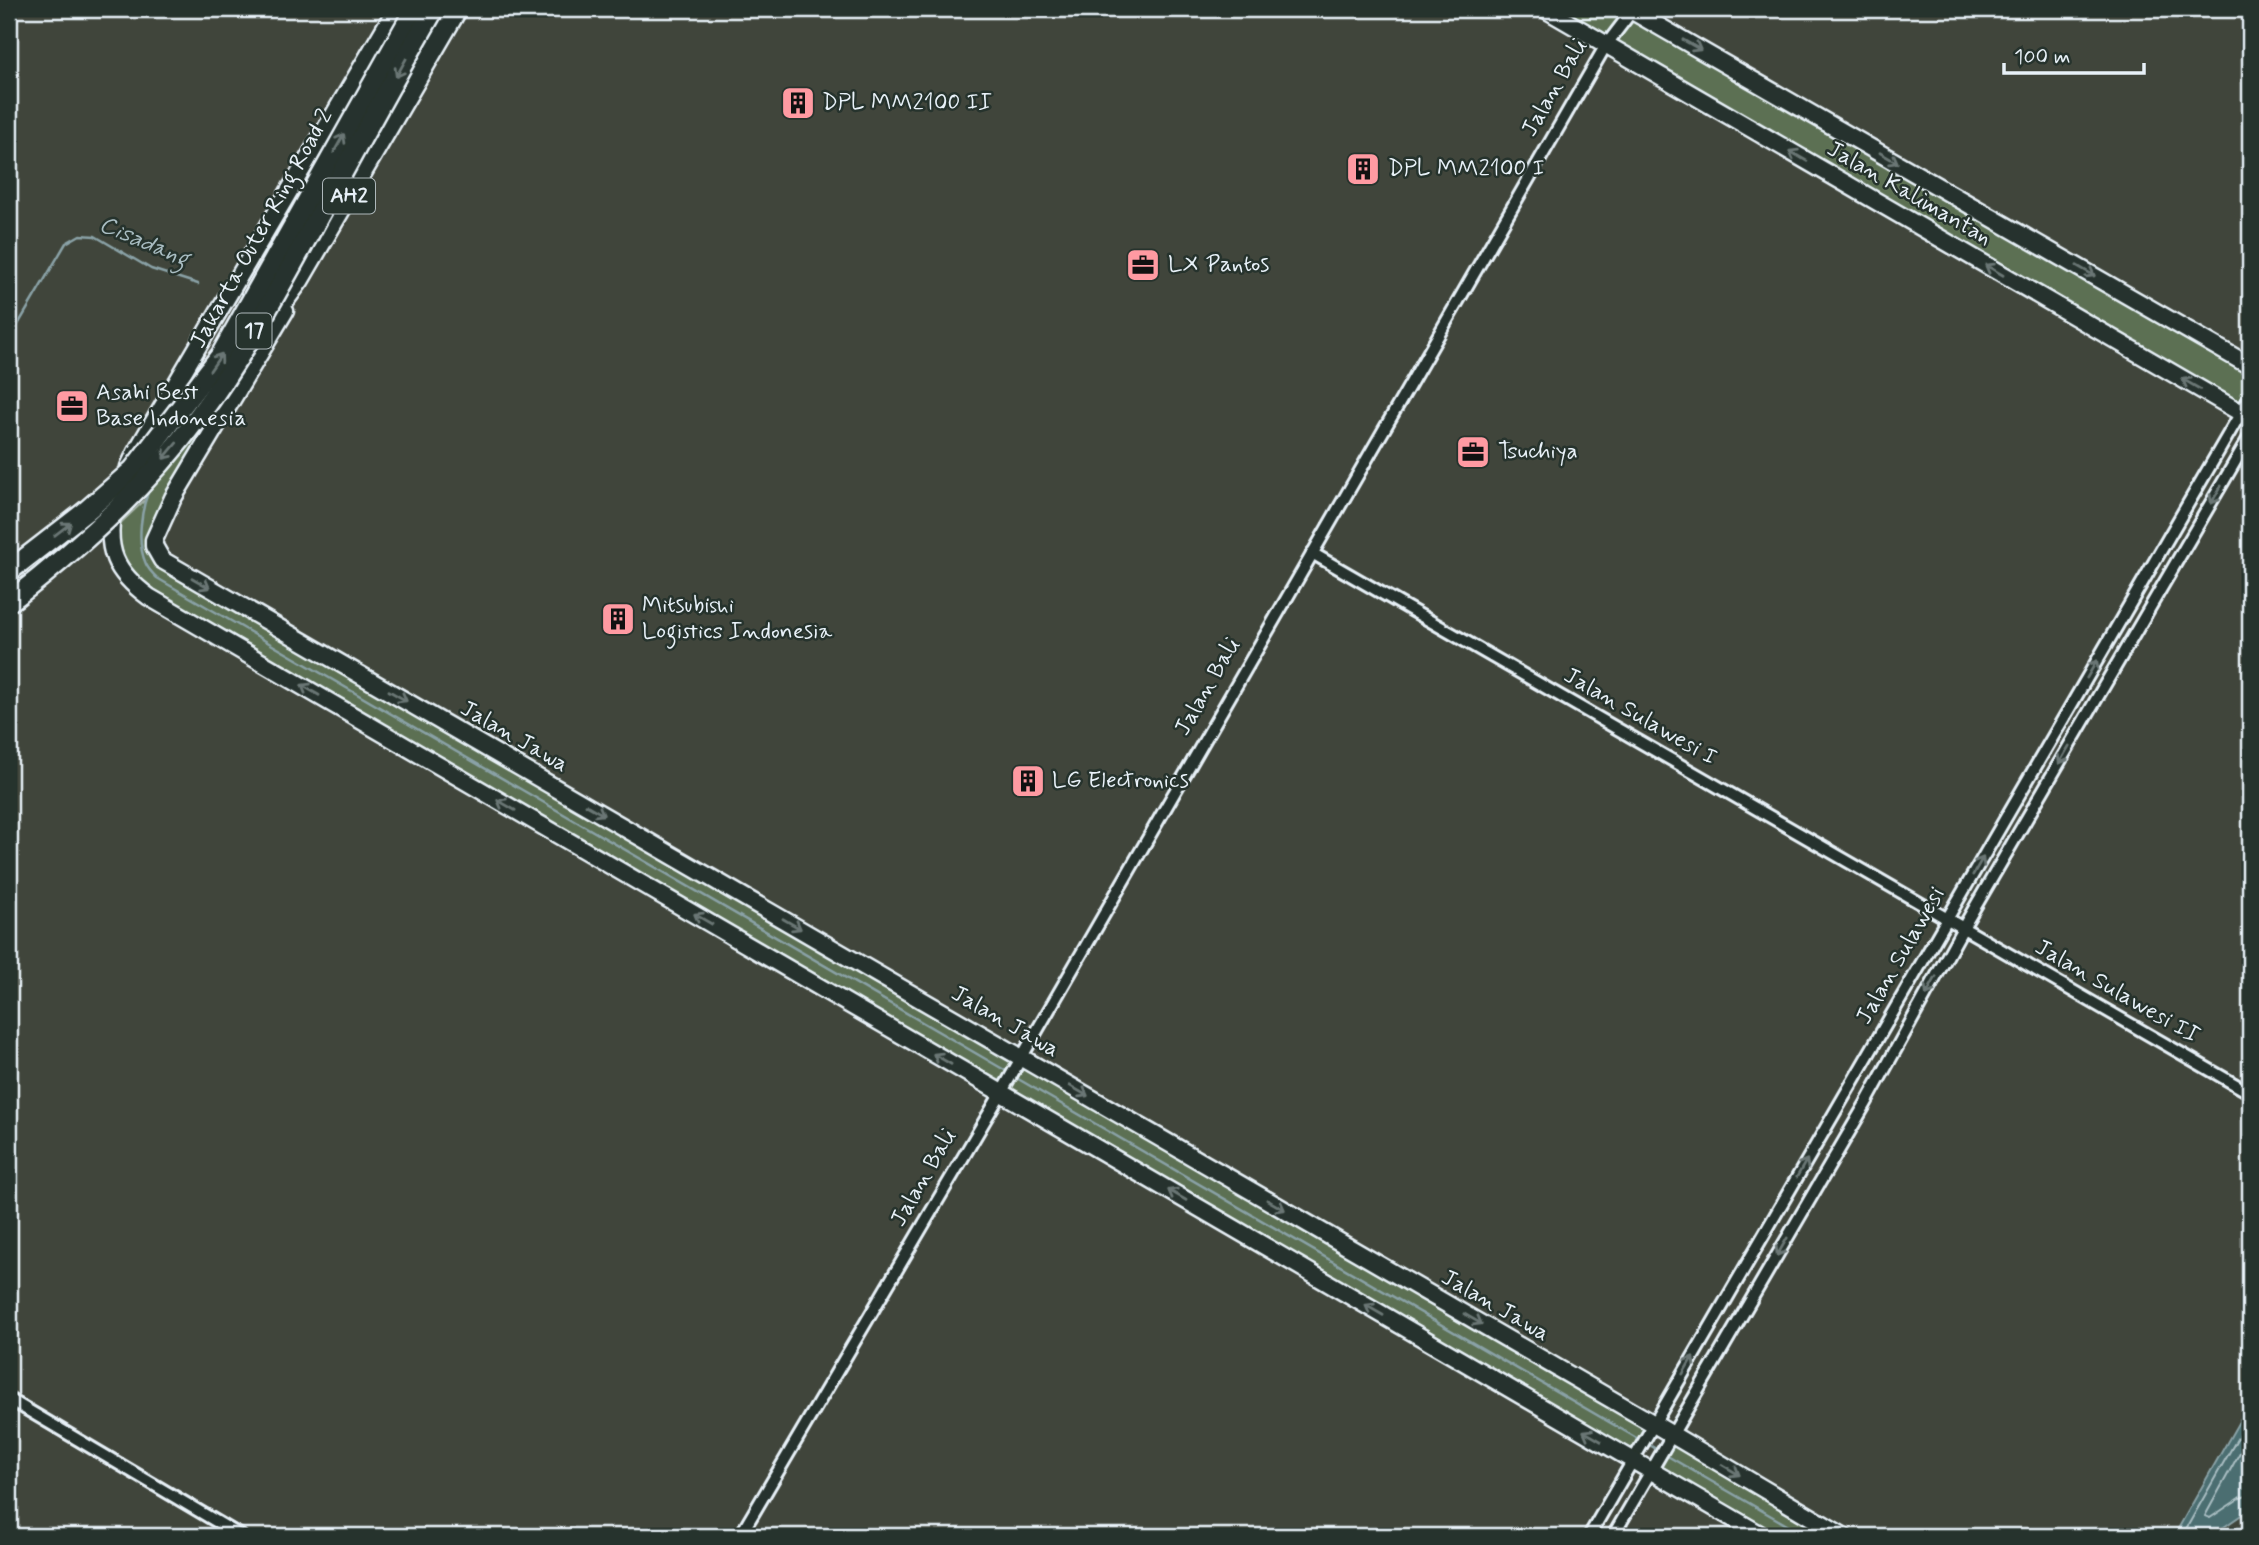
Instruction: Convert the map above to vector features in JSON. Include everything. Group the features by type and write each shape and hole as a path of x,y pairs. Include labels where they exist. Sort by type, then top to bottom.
{"highway":[{"name":"Jakarta Outer Ring Road 2","path":"9,571 85,512 133,470 221,355 415,9"},
{"name":"Jakarta Outer Ring Road 2","path":"9,602 40,579 94,531 145,479 196,420 228,376 435,9"},
{"name":"AH2","path":"228,376 299,280 457,9"}],"street":[{"path":"396,9 136,452 116,496 110,538 121,572 149,597 1635,1456 1763,1536"},
{"name":"Jalan Jawa","path":"463,9 173,498 154,540 153,546 162,560 1018,1061 1670,1439 1843,1536"},
{"name":"Jalan Kalimantan","path":"1545,9 2246,416"},
{"name":"Jalan Kalimantan","path":"1632,9 2250,366"},
{"name":"Jalan Bali","path":"740,1536 1003,1089 1606,45 1632,9"},
{"name":"Jalan Sulawesi","path":"1589,1536 1948,918 2246,416 2250,397"},
{"name":"Jalan Sulawesi","path":"1613,1536 2250,436"},
{"name":"Jalan Sulawesi I","path":"1312,552 1964,926"},
{"name":"Jalan Sulawesi II","path":"1964,926 2250,1093"},
{"path":"9,1399 242,1536"}],"shaded area":[{"path":"9,9 2250,9 2250,1536 9,1536"}],"green space":[{"path":"1545,9 1629,9 2250,366 2250,397 2241,413"},
{"path":"240,389 173,498 156,554 1654,1424 1633,1460 136,588 110,533 146,499 148,491 226,392"},
{"path":"1672,1435 1843,1536 1763,1536 1651,1471"}],"water":[{"path":"2250,1402 2250,1509 2211,1536 2174,1536"}],"waterway":[{"name":"Cisadang","path":"9,340 66,243 80,235 95,236 151,269 198,284"},
{"path":"149,489 140,536 147,566 157,578 1008,1072"},
{"path":"1013,1076 1640,1440"},
{"path":"1646,1443 1658,1450"},
{"path":"1664,1454 1806,1536"}],"place":[{"name":"DPL MM2100 II","path":"798,103"},
{"name":"DPL MM2100 I","path":"1363,169"},
{"name":"LX Pantos","path":"1143,265"},
{"name":"Asahi Best Base Indonesia","path":"72,406"},
{"name":"Tsuchiya","path":"1473,452"},
{"name":"Mitsubishi Logistics Indonesia","path":"618,619"},
{"name":"LG Electronics","path":"1028,781"}]}
